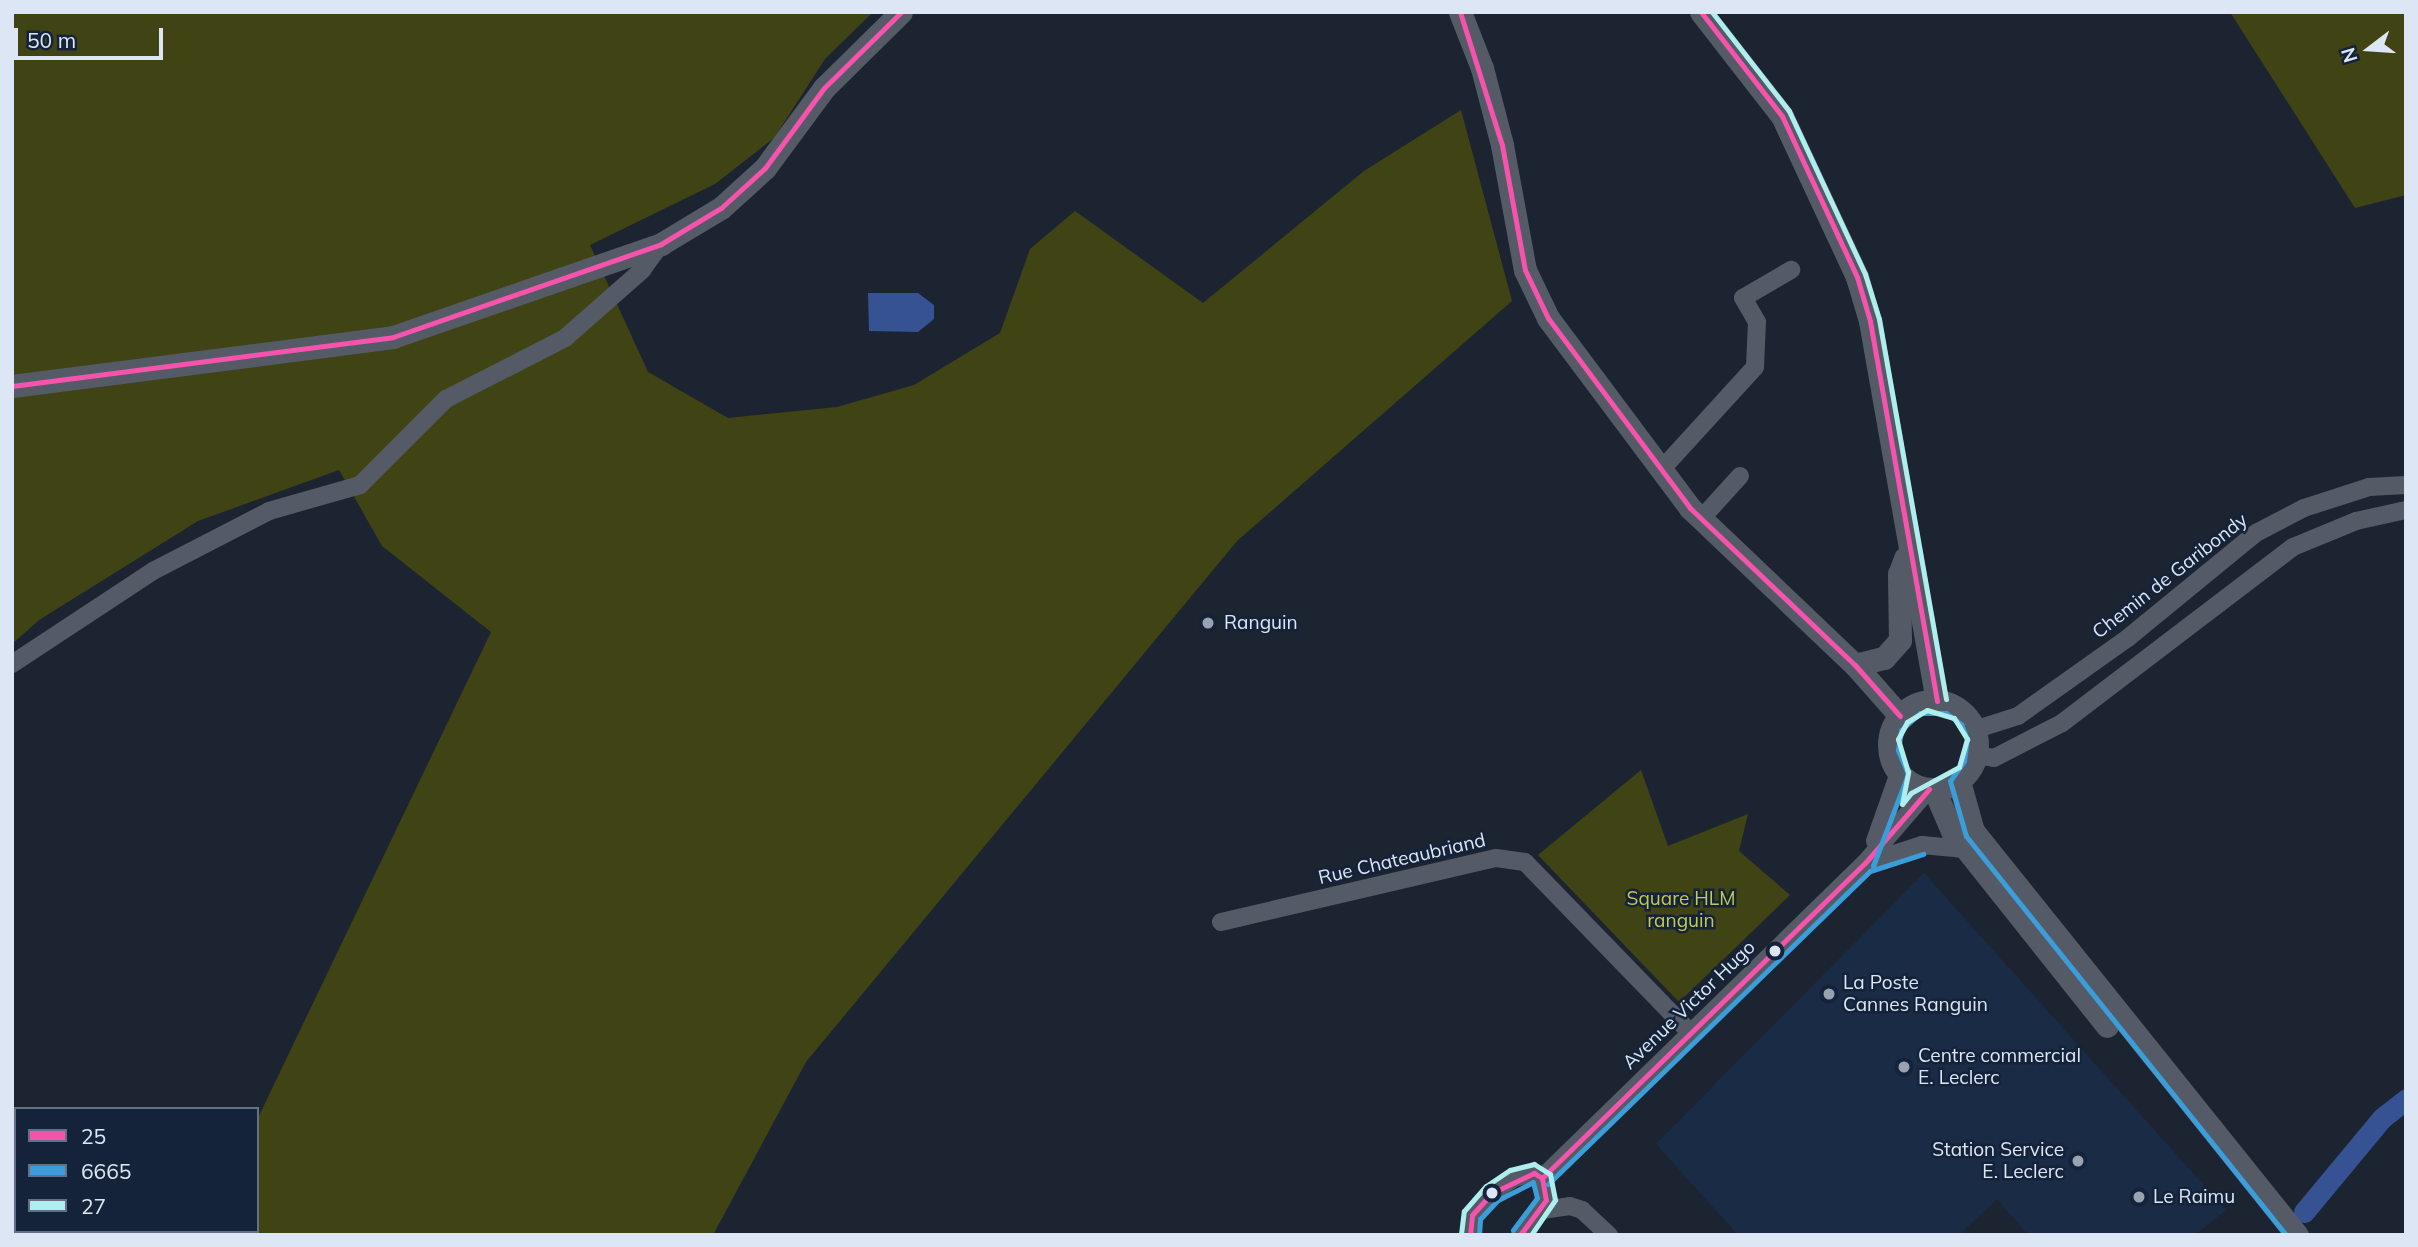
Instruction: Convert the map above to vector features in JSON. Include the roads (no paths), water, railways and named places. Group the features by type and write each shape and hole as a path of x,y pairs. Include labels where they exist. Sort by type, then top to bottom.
{"street":[{"path":"12,386 393,337 661,244 720,208 765,168 824,88 884,23 901,12"},
{"path":"1460,12 1482,68 1502,145 1525,271 1548,318 1700,519 1856,665 1900,716"},
{"path":"1701,12 1782,116 1853,266 1871,321 1907,552 1937,701"},
{"path":"12,664 153,570 269,511 360,485 446,399 565,338 642,270 661,244"},
{"path":"1661,470 1755,368 1756,322 1744,298 1791,270"},
{"path":"1700,519 1740,476"},
{"name":"Chemin de Garibondy","path":"1974,730 2018,716 2129,637 2256,533 2304,508 2369,487 2406,485"},
{"path":"1976,755 1994,758 2062,723 2293,547 2356,521 2406,510"},
{"path":"1856,665 1884,658 1900,639 1899,574 1907,552"},
{"path":"1866,863 1899,774 1889,738 1900,716 1916,704 1937,701 1959,710 1974,730 1976,755 1959,780 1931,789"},
{"path":"1899,774 1931,789 1965,849 2277,1235"},
{"path":"1959,780 1973,831 2297,1235"},
{"name":"Avenue Victor Hugo","path":"1542,1178 1866,863 1931,789"},
{"path":"1866,863 1922,845 1965,849"},
{"name":"Rue Chateaubriand","path":"1221,922 1496,859 1525,862 1691,1033"},
{"path":"1470,1235 1472,1215 1501,1185 1524,1174 1542,1178 1542,1210 1520,1235"},
{"path":"1542,1210 1582,1210 1609,1235"}],"water":[{"path":"868,293 918,293 934,305 934,319 918,332 869,331"}],"waterway":[{"path":"2304,1212 2382,1118 2406,1099"}],"place":[{"name":"Ranguin","path":"1208,623"},
{"name":"La Poste Cannes Ranguin","path":"1829,994"},
{"name":"Centre commercial E. Leclerc","path":"1904,1067"},
{"name":"Station Service E. Leclerc","path":"2078,1161"},
{"name":"Le Raimu","path":"2139,1197"}],"park label":[{"name":"Square HLM ranguin","path":"1681,910"}]}
